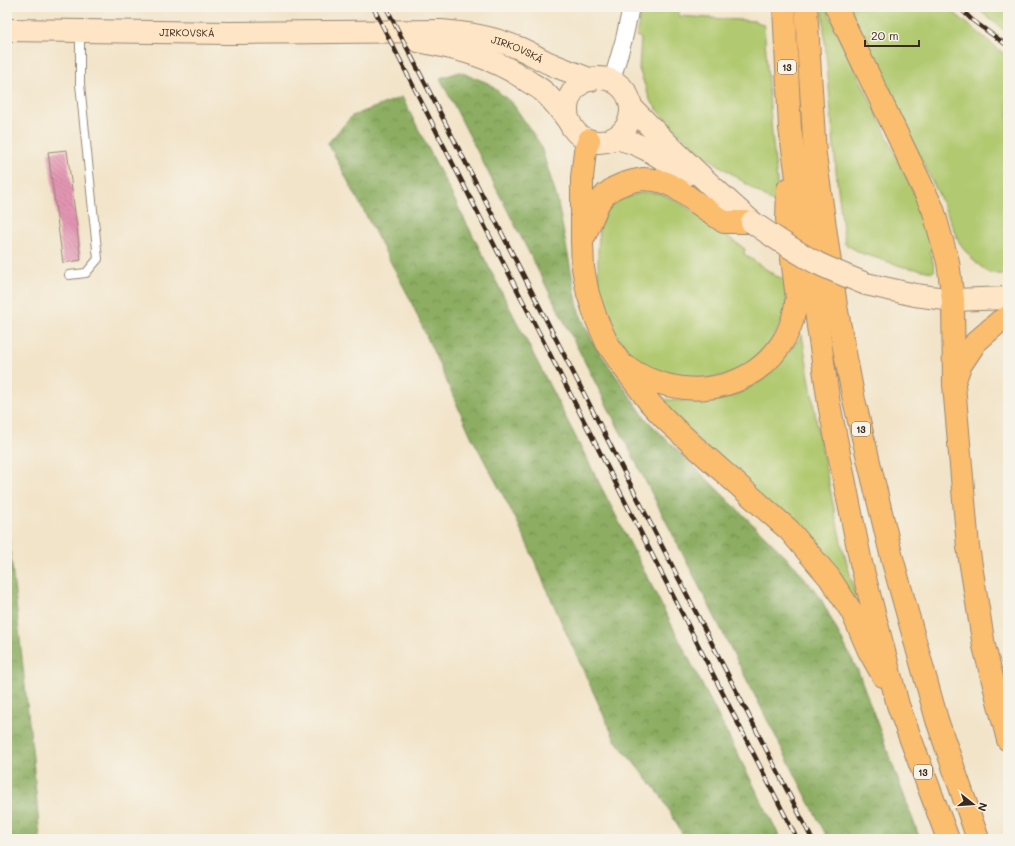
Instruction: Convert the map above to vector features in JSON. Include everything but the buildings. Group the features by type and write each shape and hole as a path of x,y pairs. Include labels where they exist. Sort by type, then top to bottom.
{"highway":[{"name":"13","path":"784,7 790,128 829,404 861,563 898,705 948,839"},
{"name":"13","path":"806,7 815,155 836,306 854,400 894,566 938,720 978,839"},
{"path":"836,7 933,209 948,262 953,300 954,385 968,547 984,646 1008,740"},
{"path":"619,361 637,373 653,380 686,388 703,389 718,387 746,377 770,358 780,346 791,324 797,298 788,219 790,128"},
{"path":"589,140 585,151 582,178 583,268 588,294 596,318 607,343 650,403 667,421 693,446 789,530 829,577 852,612 869,650 898,705"},
{"path":"582,241 599,202 606,194 623,184 643,179 664,182 676,188 724,222 752,222"},
{"path":"954,385 960,366 976,342 1000,320 1008,316"}],"main road":[{"name":"JIRKOVSKÁ","path":"7,30 230,33 459,32 480,36 517,47 551,64 601,80"},
{"name":"JIRKOVSKÁ","path":"368,32 456,49 489,59 517,73 544,92 570,123"},
{"path":"601,80 619,84 626,90 630,97 632,107 626,126 621,133 606,141 597,142 581,136 574,130 570,123 568,114 568,105 576,89 583,84 601,80"},
{"path":"632,107 662,138 752,222 783,243 816,262 866,284 914,295 953,300 1008,298"},
{"path":"614,138 626,140 652,153 729,202"}],"street":[{"path":"601,80 624,39 631,7"}],"lane":[{"path":"69,275 86,273 98,259 80,84 80,30"}],"green space":[{"path":"642,7 679,7 679,16 755,21 764,25 772,134 781,208 700,152 668,123 650,100 639,69 641,38 636,36"},
{"path":"822,7 826,7 924,215 935,249 930,251 935,270 933,272 904,267 861,253 845,244 837,181"},
{"path":"846,7 947,7 1008,57 1008,275 989,273 975,262 959,242 939,195"},
{"path":"976,7 1008,7 1008,33 986,16"},
{"path":"460,72 488,83 513,104 540,144 557,198 579,312 594,344 646,419 795,566 820,597 858,671 920,839 828,839 440,78"},
{"path":"402,97 781,839 685,839 661,796 615,740 517,521 471,436 409,297 328,143 352,116"},
{"path":"643,192 658,193 685,206 745,249 744,254 776,276 786,280 787,312 772,340 753,360 728,375 701,379 664,375 641,364 621,342 613,329 602,301 598,282 599,231 603,216 609,206 618,200"},
{"path":"802,335 818,431 841,542 856,596 854,599 659,399 707,402 737,394 749,388 769,373"},
{"path":"7,521 33,758 40,839 7,839"}],"railway":[{"path":"373,7 797,839"},
{"path":"386,7 812,839"},
{"path":"959,7 972,20 1008,46"}]}
